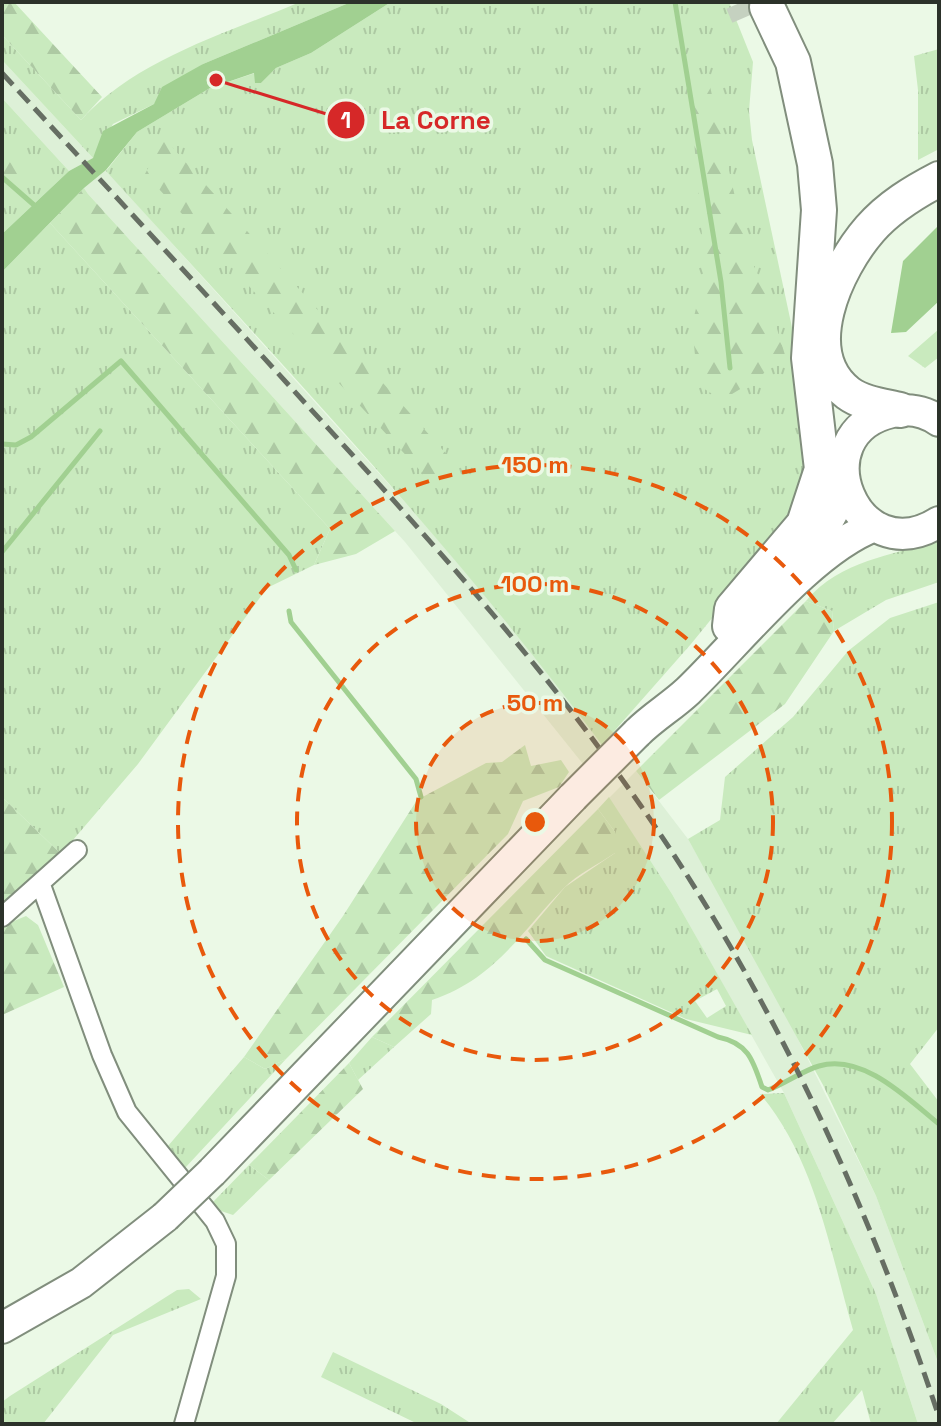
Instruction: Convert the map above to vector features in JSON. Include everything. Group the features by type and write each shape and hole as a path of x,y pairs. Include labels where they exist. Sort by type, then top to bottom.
{"highway":[{"path":"730,626 732,609 785,550 814,500 822,469 811,377 819,210 808,124 793,62 768,8"},
{"path":"924,411 862,401 842,387 828,364 824,327 838,278 865,235 896,205 939,179"},
{"path":"811,377 832,417 845,456"}],"main road":[{"path":"875,526 852,505 845,490 845,456 852,438 865,424 881,414 924,411"},
{"path":"647,723 674,686 830,517 845,490"},
{"path":"2,1328 97,1272 165,1217 573,797 647,723 685,695 805,574 856,533 875,526 911,533 939,522"},
{"path":"2,1307 112,1251 135,1244"},
{"path":"2,1348 66,1301 97,1272"}],"street":[{"path":"2,917 77,850"},
{"path":"41,885 102,1055 127,1112 215,1221 226,1244 226,1276 184,1424"}],"shaded area":[{"path":"351,2 391,2 311,53 276,68 261,83 255,83 254,73 210,88 137,132 106,170 84,188 2,272 2,234 69,171 93,158 103,131 154,104 162,87 203,64"},
{"path":"2,60 93,158 69,171 2,98"},
{"path":"106,170 422,521 534,653 602,745 583,764 405,542 88,194 84,188"},
{"path":"939,225 939,301 906,332 891,333 903,261"},
{"path":"636,771 688,839 769,981 876,1196 939,1365 939,1424 918,1424 876,1294 784,1093 672,894 609,798"}],"green space":[{"path":"2,2 14,2 102,97 81,120 2,35"},
{"path":"300,2 351,2 203,64 154,104 113,124 93,158 2,60 2,35 81,120 128,80 155,64"},
{"path":"391,2 729,2 753,62 749,111 752,140 810,412 813,457 787,526 691,644 602,745 424,523 106,171 137,132 210,88 255,73 255,83 261,83 276,68 311,53"},
{"path":"939,49 939,149 918,160 918,90 914,56"},
{"path":"707,73 747,250 767,296 785,355 757,379 722,400 698,385 692,325 705,271 690,93"},
{"path":"2,98 69,171 2,234"},
{"path":"164,138 458,467 440,492 145,174"},
{"path":"2,157 25,172 2,195"},
{"path":"84,188 395,531 356,554 314,565 330,529 50,223"},
{"path":"50,223 330,529 314,565 267,588 138,764 61,854 2,797 2,272"},
{"path":"939,329 939,357 925,368 908,356"},
{"path":"939,539 939,582 886,600 834,631 832,611 806,601 835,576 851,568"},
{"path":"806,601 832,611 834,631 785,704 659,800 636,771"},
{"path":"939,602 939,1027 910,1064 939,1102 939,1365 876,1196 823,1085 688,839 720,820 725,777 793,717 848,651 890,618"},
{"path":"525,745 531,766 561,760 569,772 559,787 523,801 508,834 286,1059 265,1069 244,1057 343,916 417,800 486,763 502,762"},
{"path":"2,797 61,854 2,904"},
{"path":"609,797 672,894 752,1035 686,1019 546,956 528,931 565,887 615,853 615,832 598,809","holes":["717,989 726,1006 707,1018 695,1001"]},
{"path":"598,809 615,832 615,853 569,883 490,967 454,991 432,1000 431,1014 394,1047 372,1037"},
{"path":"26,916 38,925 64,987 2,1015 2,926"},
{"path":"372,1037 394,1047 358,1080 349,1063"},
{"path":"244,1057 265,1069 286,1059 185,1168 168,1146"},
{"path":"349,1063 363,1089 269,1180 249,1165"},
{"path":"784,1093 876,1294 918,1424 871,1424 862,1390 832,1424 776,1424 853,1330 808,1176 779,1119 760,1094"},
{"path":"249,1165 269,1180 233,1215 218,1210 213,1202"},
{"path":"189,1289 201,1299 113,1335 43,1424 2,1424 2,1402 10,1396 177,1290"},
{"path":"333,1352 441,1404 472,1424 418,1424 321,1377"}],"waterway":[{"path":"675,2 721,282 730,368"},
{"path":"2,177 34,205"},
{"path":"2,444 16,445 31,437 121,361 289,555 296,570"},
{"path":"2,552 100,431"},
{"path":"289,611 291,622 416,779 421,797"},
{"path":"526,939 545,960 743,1048 756,1069 762,1087 768,1090 819,1066 852,1066 884,1081 939,1124"}],"tunnel":[{"path":"742,2 748,16"}],"railway":[{"path":"2,73 437,550 563,701 641,806 732,950 812,1101 881,1257 939,1417"}],"place":[{"name":"La Corne","path":"216,80"}]}
